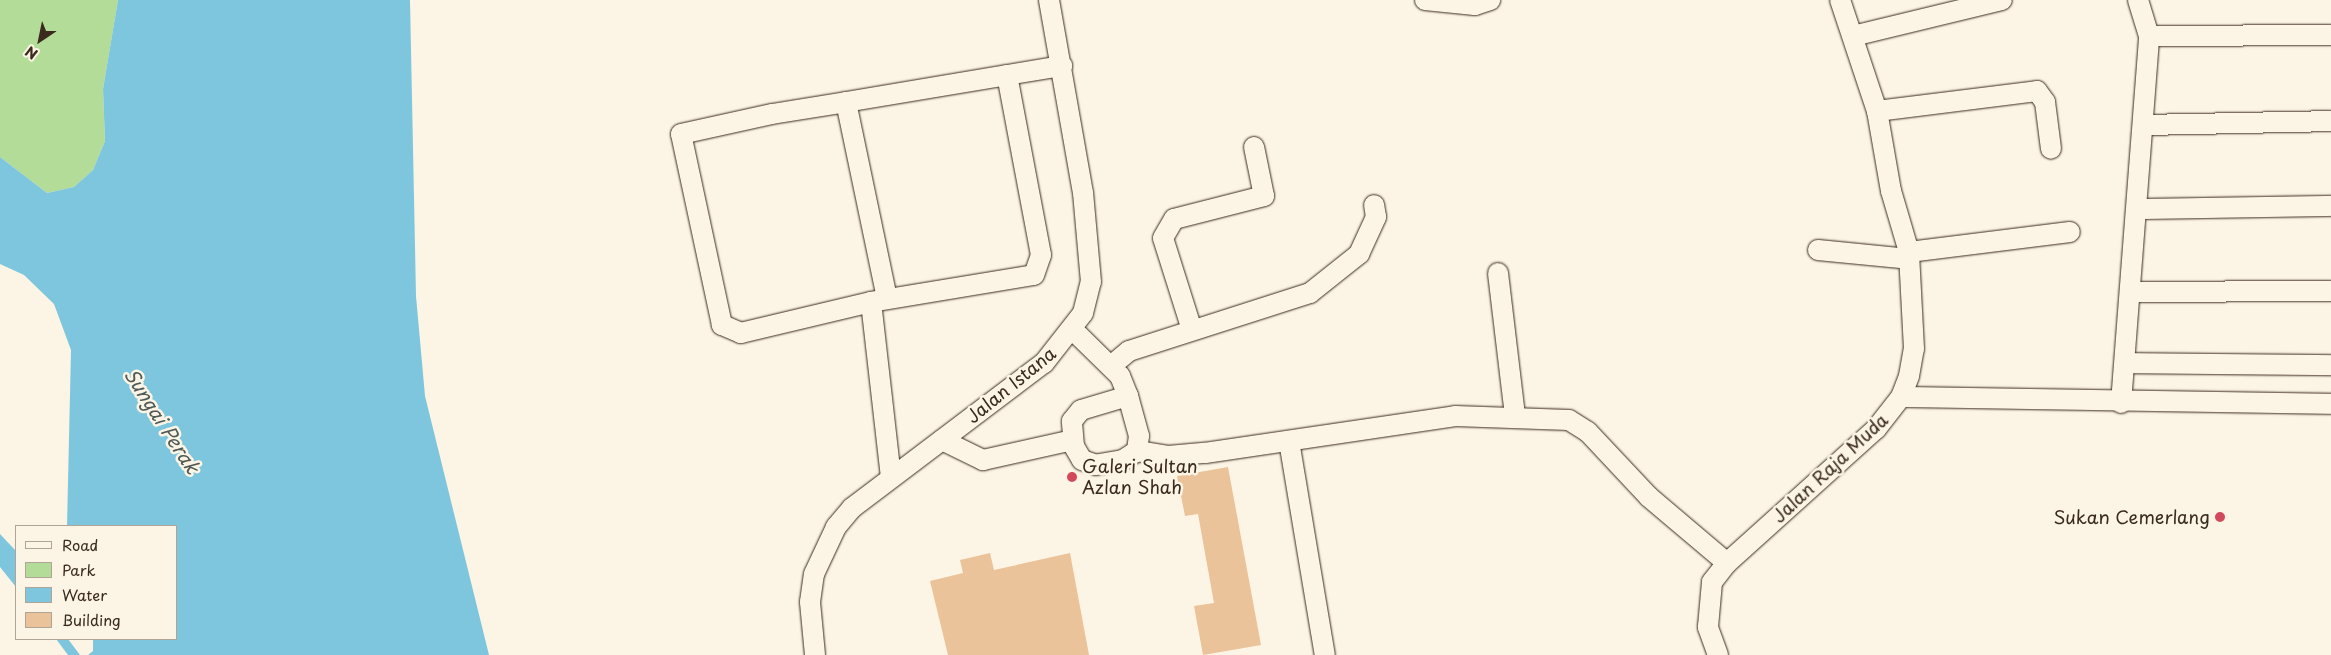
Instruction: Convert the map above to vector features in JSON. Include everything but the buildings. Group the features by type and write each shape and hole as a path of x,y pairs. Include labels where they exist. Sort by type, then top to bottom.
{"street":[{"name":"Jalan Istana","path":"815,655 810,602 821,557 836,527 852,508 891,477 1044,363 1083,313 1090,282 1084,193 1049,0"},
{"path":"1425,0 1461,5 1490,0"},
{"name":"Jalan Raja Muda","path":"1718,655 1708,627 1708,603 1712,582 1726,563 1876,429 1901,398 1914,349 1909,255 1891,191 1877,111 1840,0"},
{"path":"1853,36 2002,0"},
{"path":"2121,403 2138,209 2149,36 2138,0"},
{"path":"2149,36 2331,35"},
{"path":"1007,75 1041,255 1034,275 879,300 741,333 722,325 681,134 846,102 1007,75 1062,66"},
{"path":"1877,111 2037,91 2045,102 2051,149"},
{"path":"846,102 879,300 891,477"},
{"path":"2144,125 2331,121"},
{"path":"1192,330 1163,238 1174,218 1264,196 1254,147"},
{"path":"1111,366 1129,351 1310,293 1359,254 1376,217 1374,205"},
{"path":"2138,209 2331,206"},
{"path":"1818,250 1909,255 2070,232"},
{"path":"1498,273 1515,416"},
{"path":"2131,292 2331,291"},
{"path":"1072,329 1111,366 1128,396 1139,436 1137,451"},
{"path":"2125,363 2331,365"},
{"path":"1128,396 1081,410 1072,421 1073,440 1082,460 1096,465 1137,451 1186,455 1455,416 1515,416 1569,420 1588,432 1649,497 1726,563"},
{"path":"1901,398 2121,403 2331,404"},
{"path":"942,440 983,460 1073,440"},
{"path":"1289,441 1325,655"}],"green space":[{"path":"0,0 118,0 103,89 105,141 93,170 74,187 47,193 0,157"}],"water":[{"name":"Sungai Perak","path":"118,0 410,0 416,296 425,396 489,655 88,655 93,651 93,640 178,640 178,525 67,525 71,350 54,304 24,275 0,264 0,157 47,193 74,187 93,170 105,141 103,89"},
{"path":"0,534 15,550 15,586 0,567"},
{"path":"57,640 69,640 80,655 68,655"}],"place":[{"name":"Galeri Sultan Azlan Shah","path":"1072,477"},
{"name":"Sukan Cemerlang","path":"2220,517"}]}
